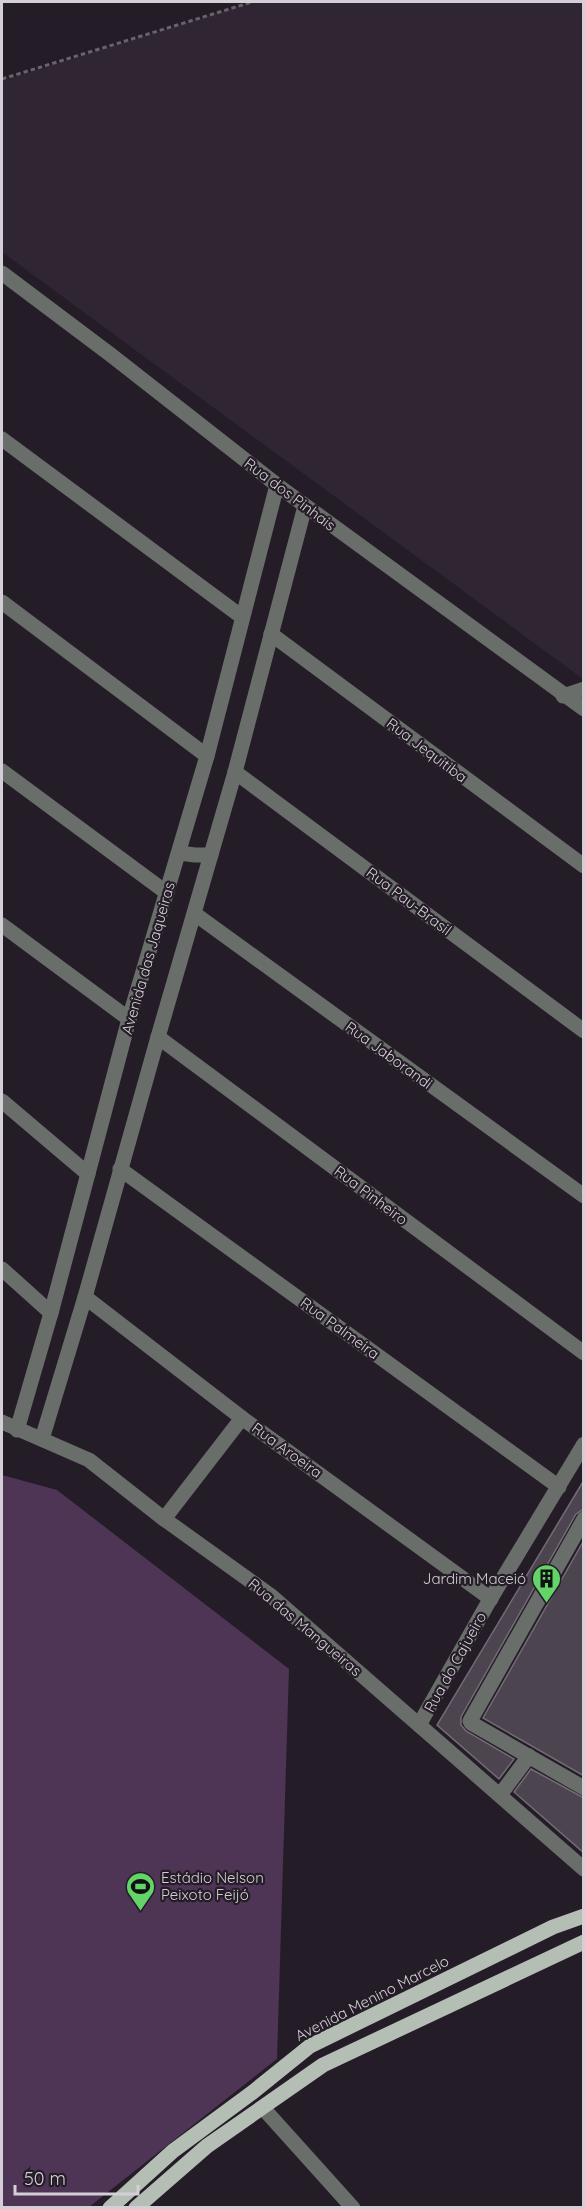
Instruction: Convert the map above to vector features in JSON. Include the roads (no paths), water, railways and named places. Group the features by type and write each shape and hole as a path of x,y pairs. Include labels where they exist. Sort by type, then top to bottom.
{"main road":[{"name":"Avenida Menino Marcelo","path":"110,2208 173,2151 253,2092 310,2046 554,1927 584,1916"},
{"path":"136,2208 207,2146 323,2065 584,1942"}],"street":[{"name":"Rua dos Pinhais","path":"2,273 277,485 584,710"},
{"path":"2,439 242,617"},
{"name":"Avenida das Jaqueiras","path":"17,1430 51,1313 129,1019 207,756 277,485"},
{"name":"Avenida das Jaqueiras","path":"42,1439 86,1297 120,1169 195,914 305,506"},
{"path":"2,602 207,756"},
{"name":"Rua Jequitiba","path":"272,634 584,866"},
{"path":"563,696 584,689"},
{"path":"2,771 167,893"},
{"name":"Rua Pau-Brasil","path":"235,772 584,1031"},
{"path":"179,853 211,855"},
{"name":"Rua Jaborandi","path":"195,914 584,1196"},
{"path":"2,926 129,1019"},
{"name":"Rua Pinheiro","path":"158,1037 584,1353"},
{"path":"2,1101 88,1174"},
{"name":"Rua Palmeira","path":"120,1169 559,1487"},
{"path":"2,1269 51,1313"},
{"name":"Rua Aroeira","path":"86,1297 243,1418 491,1599"},
{"path":"164,1519 243,1418"},
{"name":"Rua das Mangueiras","path":"2,1422 89,1460 164,1519 270,1595 419,1725 505,1790 584,1869"},
{"name":"Rua do Cajueiro","path":"419,1725 584,1444"},
{"path":"584,1519 470,1719 471,1723 584,1788"},
{"path":"505,1790 529,1756"},
{"path":"262,2108 353,2208"}],"place":[{"name":"Jardim Maceió","path":"547,1604"},
{"name":"Estádio Nelson Peixoto Feijó","path":"140,1912"}]}
